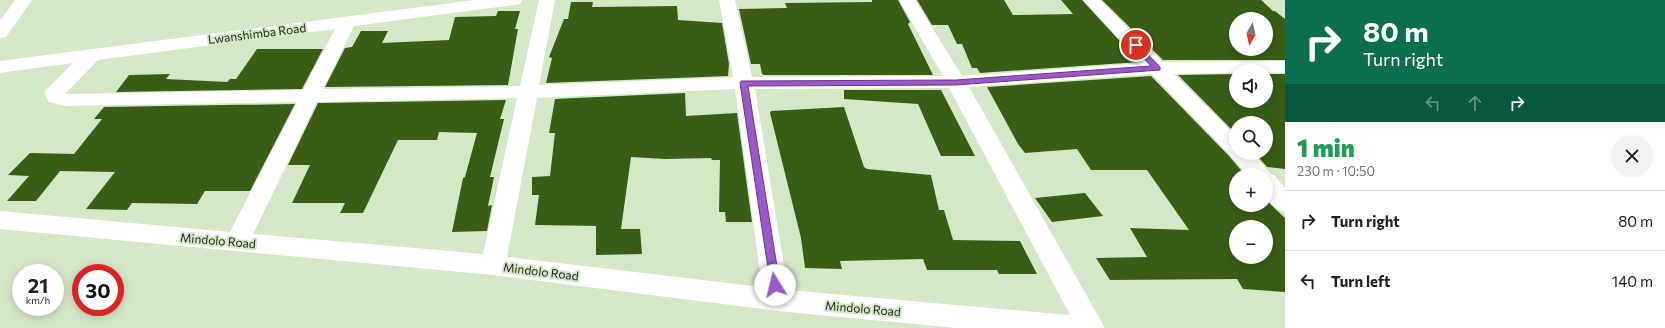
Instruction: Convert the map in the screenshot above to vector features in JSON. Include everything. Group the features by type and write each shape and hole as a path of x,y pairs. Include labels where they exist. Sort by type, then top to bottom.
{"street":[{"path":"0,33 24,0"},
{"name":"Lwanshimba Road","path":"0,67 514,0"},
{"path":"493,265 547,0"},
{"path":"727,0 744,83 777,300"},
{"path":"907,0 956,82 1091,328"},
{"path":"1091,0 1229,142"},
{"path":"237,242 347,22"},
{"path":"92,55 55,91 56,98 64,100 529,92 744,83 956,82 1158,68 1285,67"},
{"path":"1246,160 1254,168"},
{"path":"1273,190 1285,203"},
{"name":"Mindolo Road","path":"0,220 493,265 777,300 1081,328"}],"building":[{"path":"872,0 898,0 910,22 908,24 933,75 764,75 762,74 760,64 751,64 739,9 787,8 785,3 872,2"},
{"path":"917,0 1004,0 1013,15 1073,14 1061,0 1082,0 1139,62 980,73 977,68 972,68 962,44 957,44 948,25 932,25"},
{"path":"1102,0 1261,0 1285,19 1285,60 1163,60"},
{"path":"571,2 593,2 592,7 677,6 678,20 722,23 729,64 728,76 546,83 552,58 549,57 564,19 568,19"},
{"path":"498,11 520,11 515,29 518,29 508,85 325,87 345,48 352,47 361,31 388,31 382,43 449,40 455,17 496,16"},
{"path":"257,49 323,49 302,89 116,92 129,75 170,74 166,79 227,82 230,79 236,79"},
{"path":"1229,74 1229,108 1273,108 1273,74 1285,74 1285,169 1267,167 1261,160 1273,160 1273,116 1229,116 1229,127 1178,75"},
{"path":"1151,76 1229,156 1229,160 1232,160 1239,168 1229,168 1229,212 1273,212 1273,207 1285,218 1285,292 1243,289 1237,279 1110,280 1096,258 1147,257 1130,228 1189,230 1147,170 1091,170 1077,149 1025,153 1018,144 987,87"},
{"path":"844,90 941,90 975,156 941,156 918,104 844,99"},
{"path":"685,93 686,116 737,113 752,222 726,222 725,212 719,212 720,160 712,160 711,158 665,159 631,157 621,229 640,229 642,254 596,255 596,226 535,225 539,195 532,195 532,177 550,176 555,133 549,133 555,99"},
{"path":"506,100 500,119 504,119 490,177 494,177 488,206 492,205 487,231 452,232 463,178 465,177 477,133 439,132 437,140 398,140 363,213 340,213 345,203 292,203 310,165 288,165 318,103"},
{"path":"295,104 250,191 205,191 197,204 132,203 127,210 86,209 115,172 60,171 36,201 7,201 29,176 8,175 30,153 74,154 102,119 94,119 104,107"},
{"path":"844,107 864,167 867,169 931,175 939,210 944,210 953,240 1020,241 1037,274 999,274 997,270 927,270 923,259 840,261 842,269 805,268 801,238 770,113 771,111"},
{"path":"1085,193 1103,216 1052,222 1035,198"}],"route":[{"path":"775,285 744,83 956,82 1158,68 1136,45"}]}
